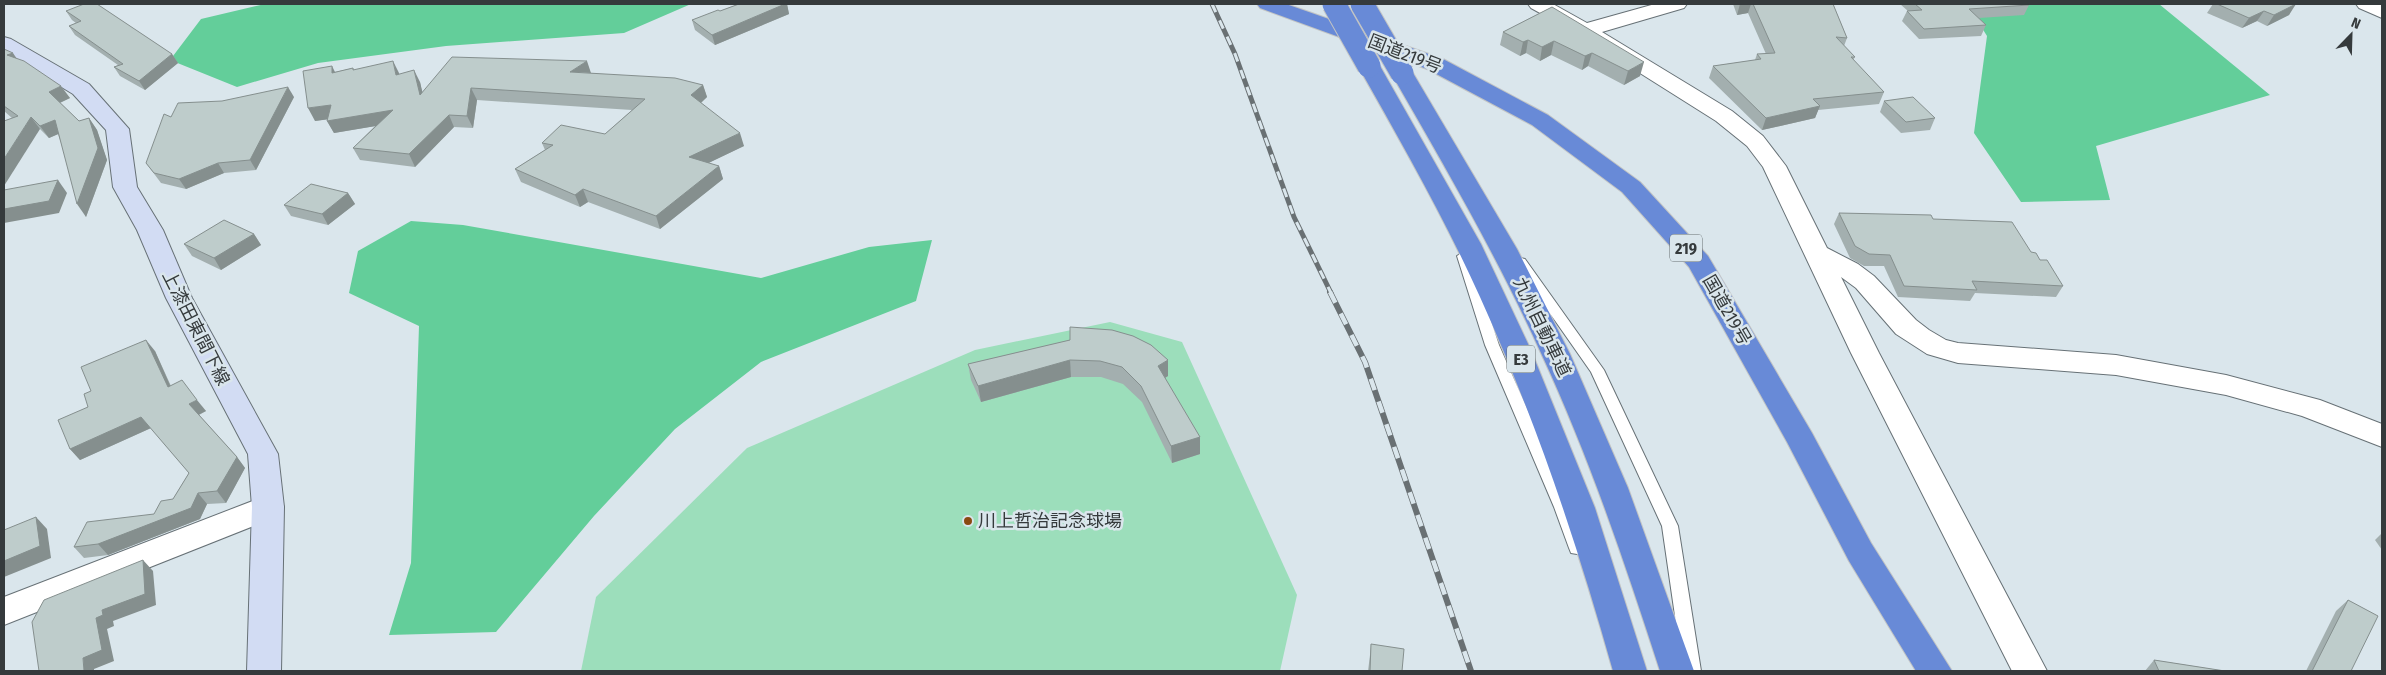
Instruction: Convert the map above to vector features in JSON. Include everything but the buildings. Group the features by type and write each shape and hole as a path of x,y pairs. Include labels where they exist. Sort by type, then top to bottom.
{"highway":[{"name":"国道219号","path":"1267,4 1435,64 1540,120 1631,187 1698,262 1792,425 1860,552 1935,671"},
{"name":"九州自動車道","path":"1334,4 1447,204 1500,310 1559,454 1592,545 1630,671"},
{"name":"九州自動車道","path":"1362,4 1478,202 1534,308 1600,454 1677,671"}],"main road":[{"name":"上漆田東間下線","path":"4,43 81,88 117,129 125,187 150,230 188,315 263,454 268,507 264,671"}],"street":[{"path":"1538,4 1585,30 1724,116 1755,141 1774,166 1865,354 1990,598 2030,671"},
{"path":"1585,30 1677,4"},
{"path":"2366,4 2382,12"},
{"path":"1816,253 1849,270 1866,282 1906,327 1937,347 1958,353 2116,365 2226,385 2310,408 2382,436"},
{"path":"4,611 268,507"}],"lane":[{"path":"1478,202 1597,370 1670,526 1692,671"},
{"path":"1447,204 1492,345 1562,507 1621,671"}],"green space":[{"path":"265,4 691,4 624,33 446,46 318,63 237,87 170,60 201,19"},
{"path":"1967,4 2159,4 2270,95 2096,146 2110,200 2021,202 1974,133 1987,36"},
{"path":"411,221 463,225 761,278 869,247 932,240 916,301 761,362 675,429 594,516 496,632 389,635 411,563 419,326 349,293 358,251"},
{"name":"川上哲治記念球場","path":"1110,322 1182,342 1297,595 1280,671 581,671 596,597 747,448 975,350"}],"railway":[{"path":"1212,4 1235,54 1294,217 1331,293"},
{"path":"1330,292 1365,362 1471,671"}],"place":[{"name":"川上哲治記念球場","path":"968,521"}]}
